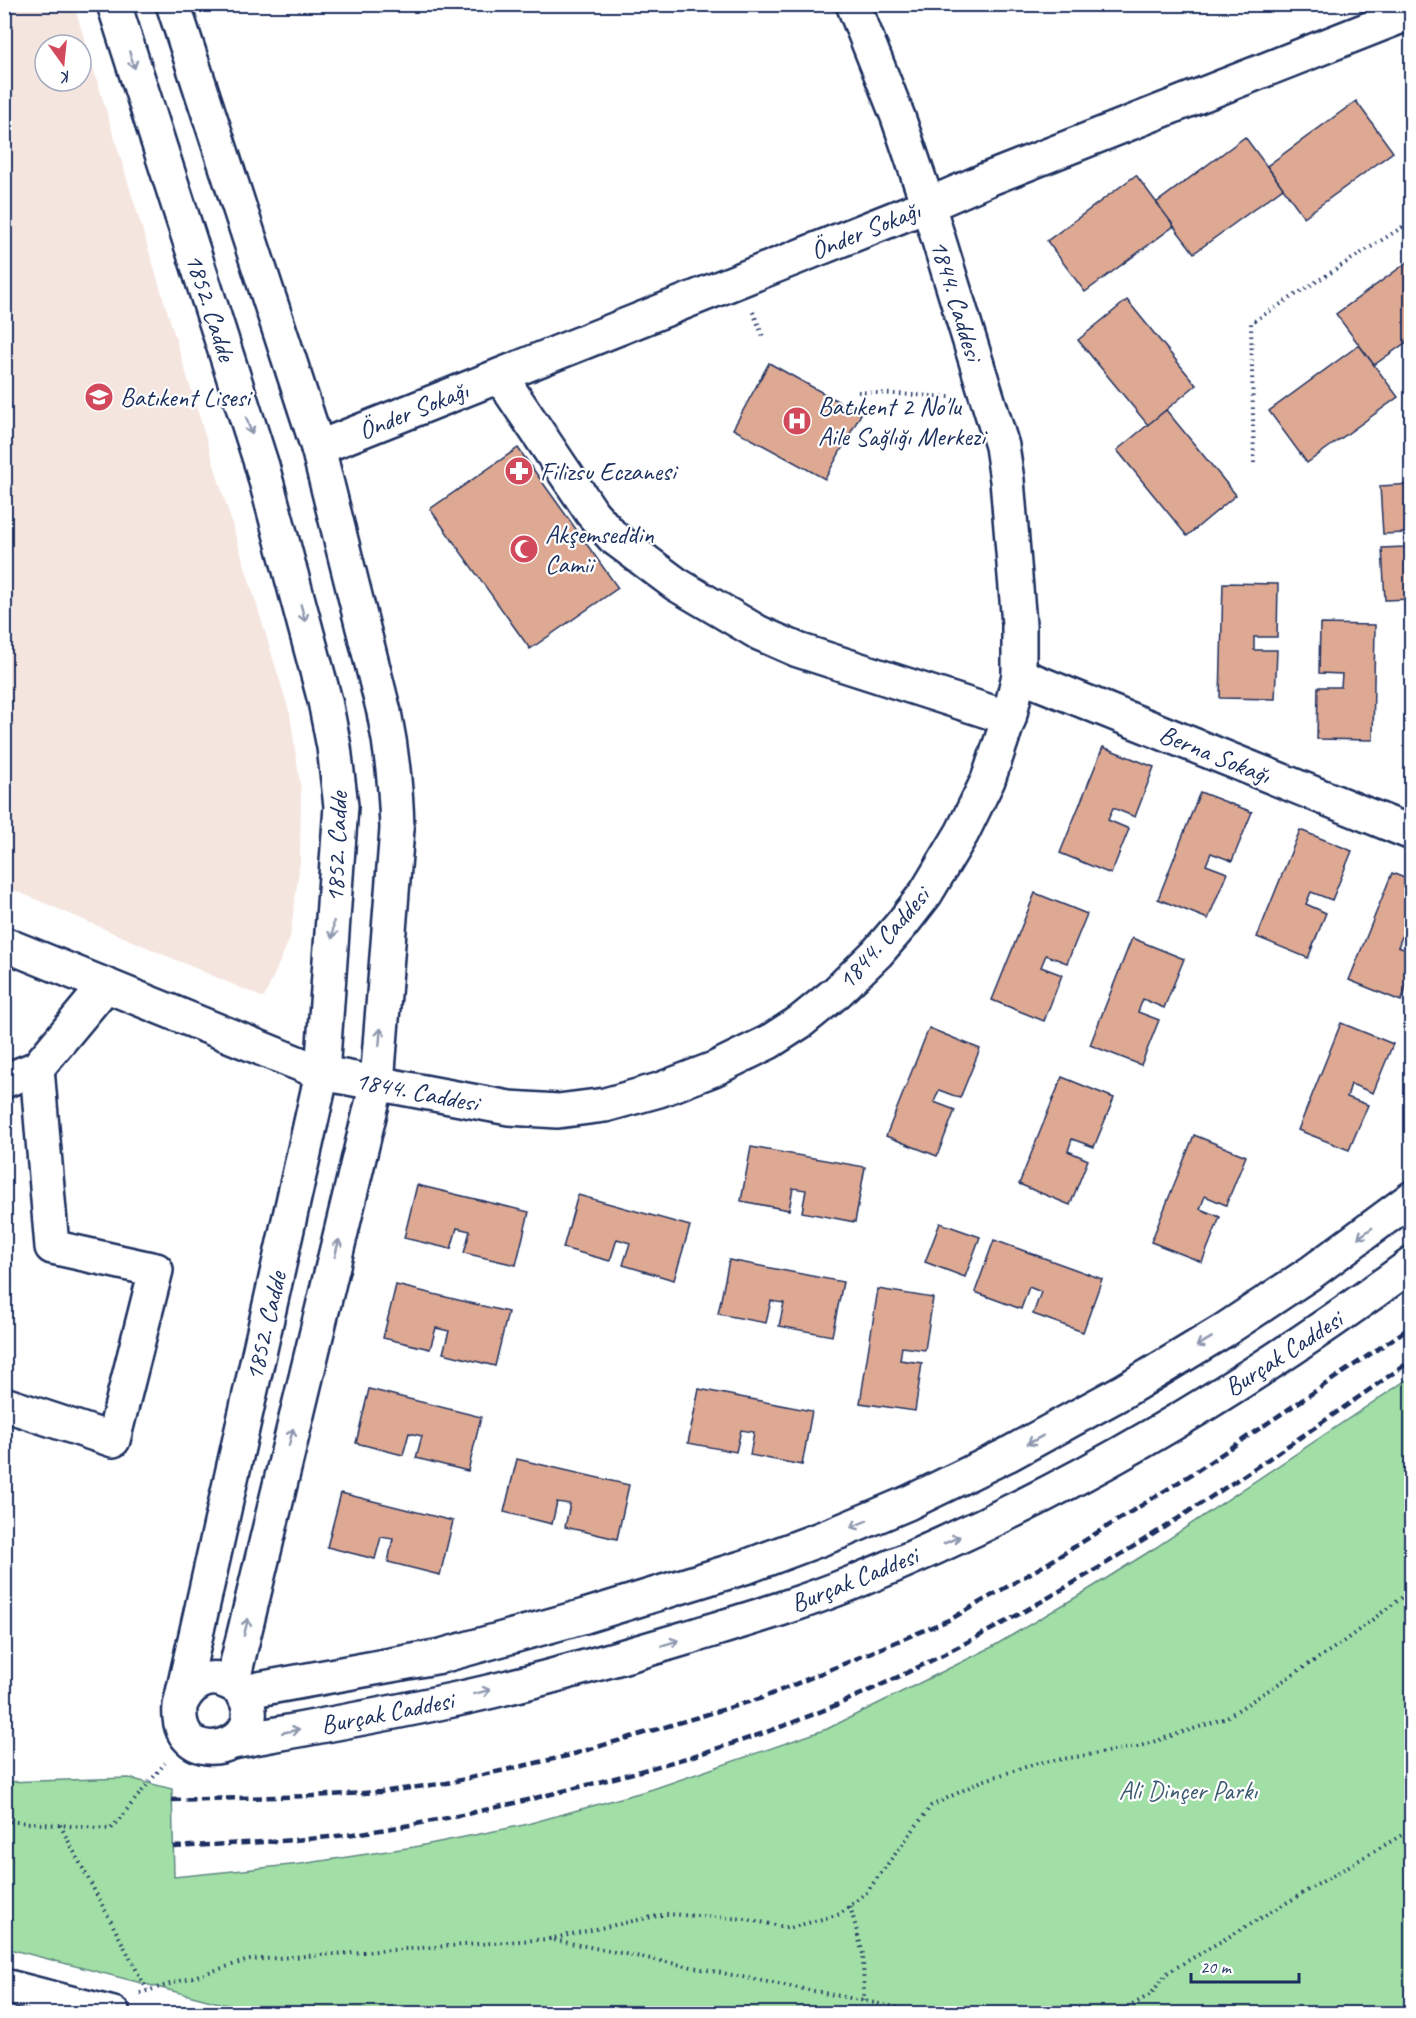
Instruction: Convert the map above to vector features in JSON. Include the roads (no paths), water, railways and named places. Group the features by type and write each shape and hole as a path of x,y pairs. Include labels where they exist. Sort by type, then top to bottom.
{"street":[{"name":"1852. Cadde","path":"114,4 262,466 305,622 334,747 340,788 340,824 322,1073 183,1721"},
{"name":"1852. Cadde","path":"173,4 318,448 384,712 396,790 397,829 376,1083 237,1688"},
{"name":"1844. Caddesi","path":"4,944 322,1073 509,1108 558,1111 605,1105 659,1090 714,1069 769,1042 800,1022 837,992 877,953 926,893 962,833 982,790 1009,718 1019,675 1019,624 1002,446 928,205 898,117 853,4"},
{"name":"Önder Sokağı","path":"318,448 928,205 999,174 1412,12"},
{"path":"500,376 592,513 612,537 676,584 759,633 798,650 1009,718"},
{"name":"Berna Sokağı","path":"1019,675 1412,833"},
{"path":"4,1081 37,1068 106,986"},
{"path":"4,1404 113,1440 156,1270 52,1247 37,1068"},
{"name":"Burçak Caddesi","path":"1412,1198 1312,1272 1222,1331 1122,1392 1007,1455 898,1508 748,1566 585,1616 441,1656 237,1688 222,1679 210,1678 200,1681 184,1696 183,1721 194,1743 204,1747 224,1746 233,1742 444,1702 616,1659 754,1617 850,1584 964,1534 1047,1493 1161,1430 1350,1310 1412,1264"},
{"path":"233,1742 247,1725 249,1714 247,1703 237,1688"},
{"path":"4,1986 104,2011"}],"railway":[{"path":"172,1800 380,1792 447,1783 567,1756 762,1698 951,1619 1050,1562 1195,1472 1412,1326"},
{"path":"173,1847 329,1837 446,1818 669,1763 807,1717 917,1668 1063,1589 1205,1501 1412,1360"}],"place":[{"name":"Batıkent Lisesi","path":"99,397"},
{"name":"Batıkent 2 No'lu Aile Sağlığı Merkezi","path":"797,421"},
{"name":"Filizsu Eczanesi","path":"519,471"},
{"name":"Akşemseddin Camii","path":"524,549"}],"park label":[{"name":"Ali Dinçer Parkı","path":"1188,1790"}]}
